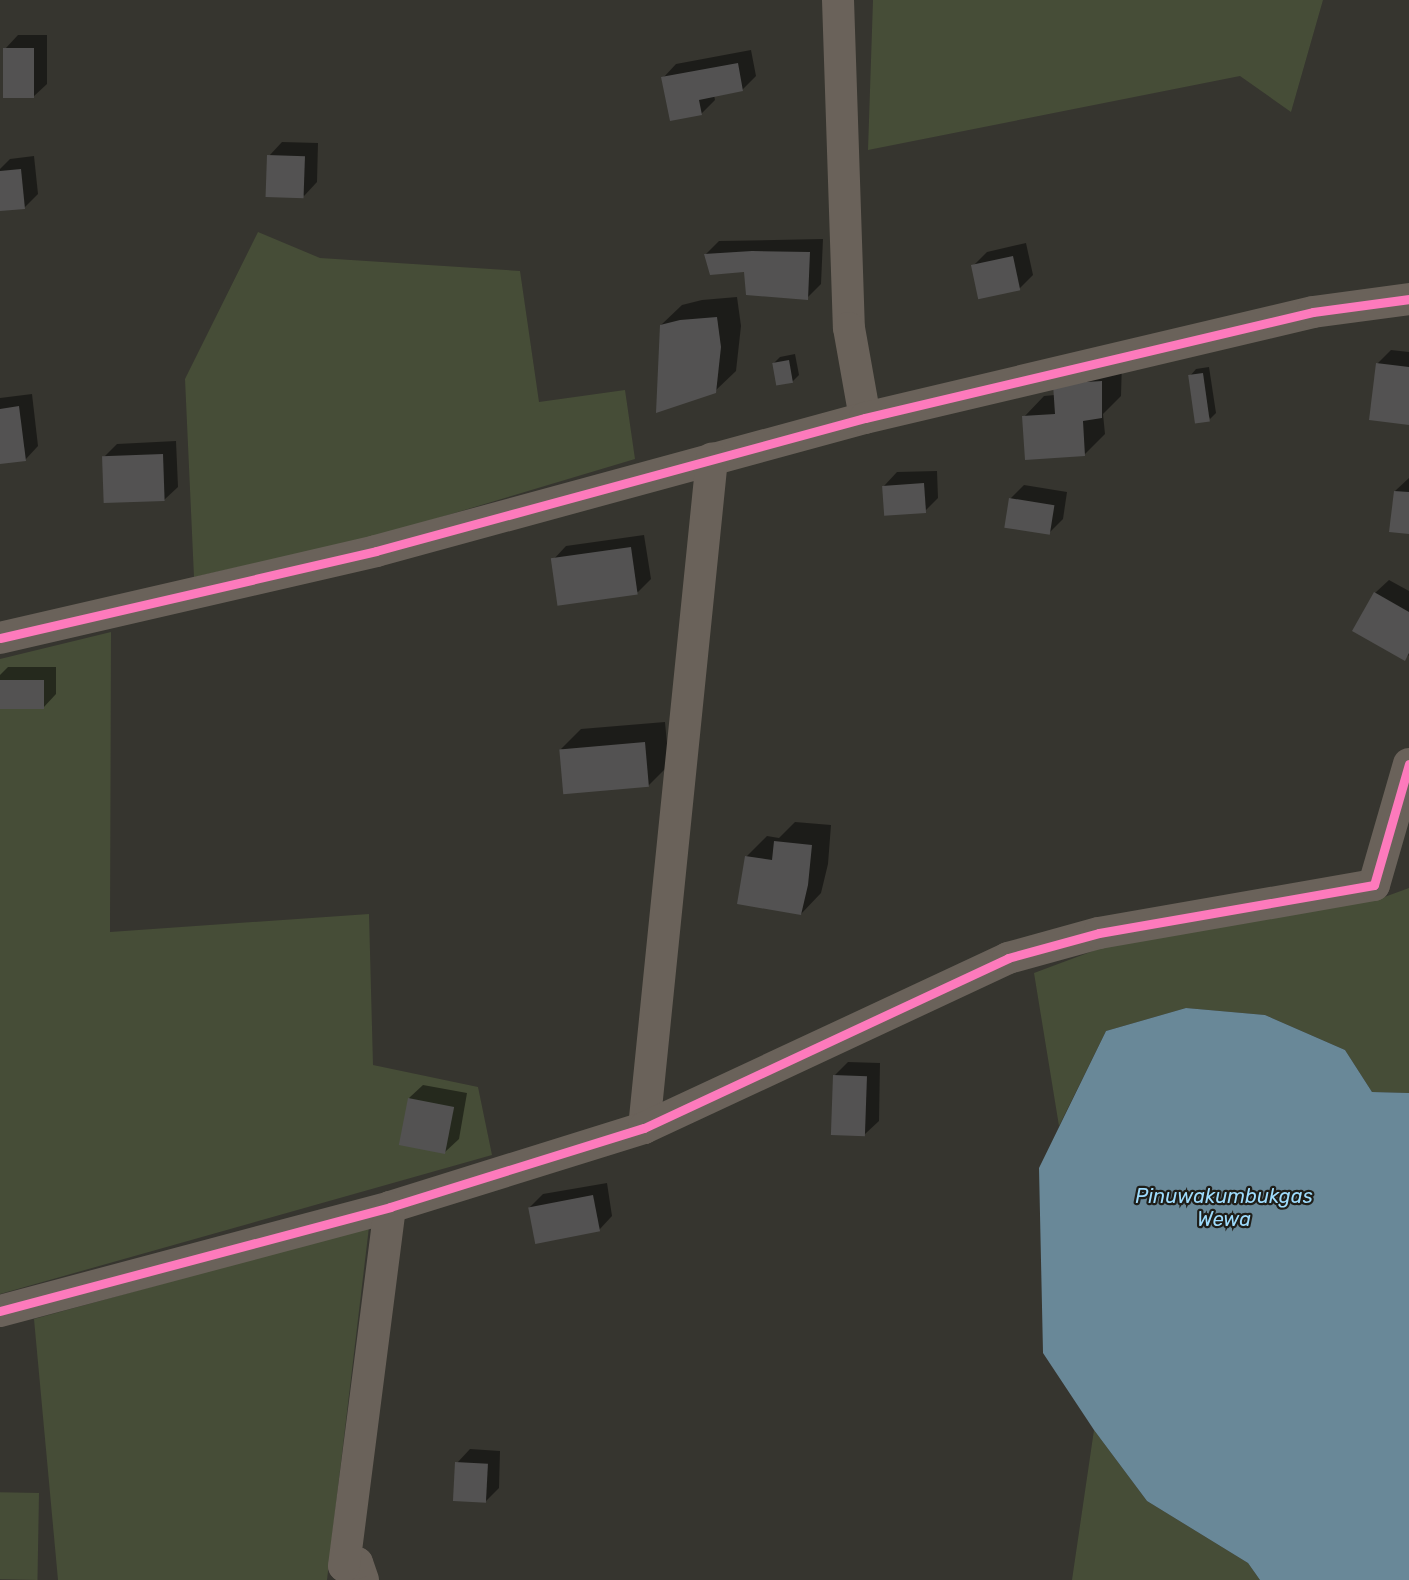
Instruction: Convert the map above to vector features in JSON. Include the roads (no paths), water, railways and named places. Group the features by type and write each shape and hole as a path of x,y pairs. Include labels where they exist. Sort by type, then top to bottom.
{"street":[{"path":"838,0 849,328 865,418"},
{"path":"0,638 376,551 865,418 1313,312 1409,299"},
{"path":"644,1128 712,458"},
{"path":"0,1311 390,1207 644,1128 1008,958 1100,933 1374,885 1409,764"},
{"path":"363,1580 357,1563 344,1566 390,1207"}],"water":[{"name":"Pinuwakumbukgas Wewa","path":"1186,1008 1265,1015 1345,1050 1372,1092 1409,1093 1409,1580 1260,1580 1248,1563 1147,1501 1094,1430 1043,1353 1039,1168 1106,1031"}]}
